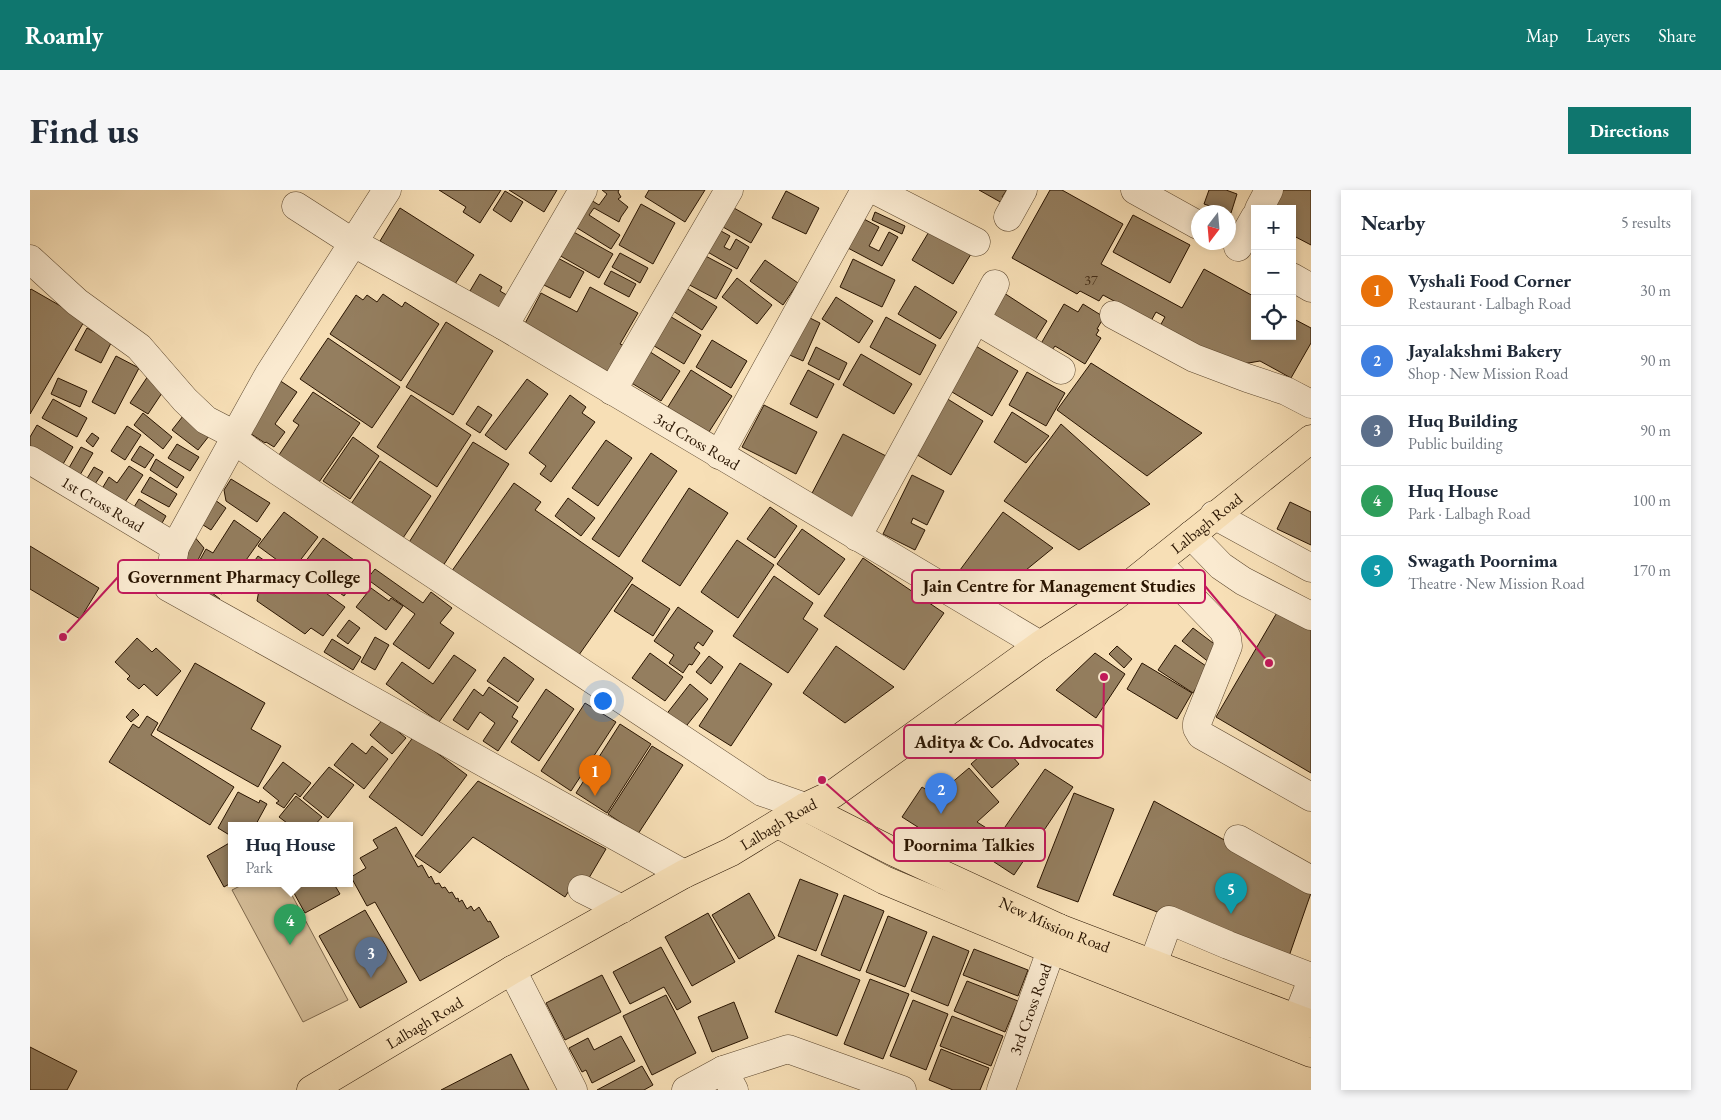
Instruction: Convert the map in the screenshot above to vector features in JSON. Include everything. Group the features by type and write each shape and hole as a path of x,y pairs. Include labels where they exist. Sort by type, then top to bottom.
{"main road":[{"name":"Lalbagh Road","path":"311,1090 512,970 684,874 731,852 805,808 833,794 1040,645 1114,597 1311,439"},
{"name":"New Mission Road","path":"805,808 892,851 1056,939 1154,964 1304,1021"},
{"path":"778,824 884,880 1056,939 1311,1053"}],"street":[{"path":"387,190 269,374 234,437 175,547 168,587 684,874"},
{"path":"504,326 584,190"},
{"path":"612,391 729,190"},
{"path":"719,455 865,190"},
{"path":"875,190 976,242"},
{"path":"1008,217 1023,190"},
{"path":"1135,190 1191,221"},
{"path":"1261,205 1269,190"},
{"name":"3rd Cross Road","path":"296,206 352,242 504,326 1040,645"},
{"path":"1240,248 1251,225"},
{"path":"30,259 77,302 139,347 185,400 206,420 762,792 805,808"},
{"path":"1296,279 1311,288"},
{"path":"857,537 995,284"},
{"path":"1114,314 1194,358 1286,391 1311,404"},
{"path":"976,320 1061,370"},
{"name":"1st Cross Road","path":"30,460 175,547"},
{"path":"1214,515 1311,568"},
{"path":"1191,535 1221,566 1244,581 1311,616"},
{"path":"1157,562 1223,630 1227,638 1228,646 1197,724 1198,731 1201,735 1311,797"},
{"path":"1238,840 1311,880"},
{"path":"582,889 622,909"},
{"path":"1154,964 1169,920 1311,977"},
{"name":"3rd Cross Road","path":"1001,1090 1056,939"},
{"path":"512,970 573,1090"},
{"path":"1304,1021 1311,982"},
{"path":"686,1090 728,1080 788,1049 902,1090"}],"shaded area":[{"path":"238,887 288,887 348,1000 303,1022 232,890"}],"building":[{"path":"439,190 501,190 480,223 463,212 466,207"},
{"path":"509,190 557,190 544,212"},
{"path":"602,190 619,190 618,192 621,197 618,199 628,207 619,222 594,208 589,215 620,235 611,249 574,226 586,197 599,205 607,194"},
{"path":"649,190 705,190 685,222 645,197"},
{"path":"979,190 1018,190 1015,195 1006,191 1002,197 1013,203 1011,208"},
{"path":"1050,190 1062,190 1123,224 1101,264 1182,308 1204,269 1251,295 1251,340 1296,340 1296,320 1311,328 1311,343 1291,378 1260,361 1237,365 1156,333 1165,317 1156,312 1151,321 1103,295 1099,301 1080,291 1077,294 1012,258"},
{"path":"1209,190 1226,190 1237,194 1234,205 1204,204"},
{"path":"1277,190 1311,190 1311,245 1296,237 1296,205 1269,205"},
{"path":"505,191 523,202 511,222 493,210"},
{"path":"786,191 819,208 806,234 772,218"},
{"path":"641,204 675,223 653,264 619,245"},
{"path":"727,204 762,224 751,243 716,223"},
{"path":"400,208 474,255 453,287 380,241"},
{"path":"875,212 905,226 902,234 872,220"},
{"path":"1133,215 1190,245 1170,283 1113,252"},
{"path":"862,218 879,227 869,246 879,251 889,232 898,237 882,266 846,247"},
{"path":"712,226 730,236 724,247 730,250 736,239 749,247 737,269 699,247"},
{"path":"570,230 613,254 599,278 557,254"},
{"path":"930,230 971,254 953,284 912,260"},
{"path":"698,252 732,270 716,299 682,281"},
{"path":"620,253 648,268 640,283 612,267"},
{"path":"554,256 584,272 570,298 540,283"},
{"path":"853,259 895,280 882,307 840,287"},
{"path":"765,260 798,283 783,305 750,281"},
{"path":"611,271 636,284 629,297 604,284"},
{"path":"480,274 502,287 500,291 510,297 500,315 467,296"},
{"path":"737,278 772,305 757,324 722,297"},
{"path":"681,285 717,307 702,330 667,307"},
{"path":"915,286 957,312 940,339 898,314"},
{"path":"590,287 638,313 620,344 625,346 607,378 521,331 541,293 577,312"},
{"path":"30,290 85,320 30,414"},
{"path":"1004,293 1047,321 1032,345 988,317"},
{"path":"383,294 402,307 405,302 439,324 401,381 330,334 356,295 363,300 367,295 377,302"},
{"path":"836,297 873,321 859,343 822,319"},
{"path":"1064,304 1078,312 1083,304 1104,317 1097,329 1099,330 1096,335 1101,338 1085,364 1055,346 1050,353 1039,347"},
{"path":"663,312 701,335 684,364 646,341"},
{"path":"800,313 820,323 803,361 783,352"},
{"path":"886,317 936,345 920,375 870,347"},
{"path":"446,322 493,351 453,415 406,387"},
{"path":"87,328 112,341 101,363 75,350"},
{"path":"328,338 400,387 372,428 300,379"},
{"path":"712,340 747,361 731,388 696,367"},
{"path":"974,345 1018,371 992,416 947,389"},
{"path":"816,347 847,363 839,380 808,364"},
{"path":"644,348 680,371 661,401 625,379"},
{"path":"861,354 912,384 894,414 843,385"},
{"path":"116,356 139,368 115,414 92,402"},
{"path":"1091,363 1202,433 1147,476 1057,410"},
{"path":"691,370 732,396 707,435 666,410"},
{"path":"808,370 834,384 817,418 790,404"},
{"path":"1027,372 1065,393 1046,426 1009,405"},
{"path":"150,373 168,384 148,414 130,403"},
{"path":"58,378 87,391 80,407 51,394"},
{"path":"527,379 548,394 506,450 485,435"},
{"path":"279,380 297,392 275,424 285,432 274,447 245,430"},
{"path":"313,392 360,423 317,485 277,458 299,425 293,421"},
{"path":"411,395 471,435 437,487 377,447"},
{"path":"570,395 586,407 582,413 595,422 551,482 540,474 546,466 529,453"},
{"path":"946,398 983,421 951,475 914,453"},
{"path":"53,399 87,418 77,437 42,418"},
{"path":"764,405 817,432 796,474 742,447"},
{"path":"478,406 492,415 480,433 466,424"},
{"path":"1012,412 1049,436 1026,463 994,442"},
{"path":"143,413 172,437 163,449 134,425"},
{"path":"183,416 209,436 198,450 172,430"},
{"path":"1061,424 1150,504 1079,550 1004,501"},
{"path":"37,425 73,447 59,471 30,453 30,437"},
{"path":"127,426 141,435 125,460 111,451"},
{"path":"92,433 99,438 93,447 86,441"},
{"path":"843,434 888,457 854,521 810,497"},
{"path":"353,437 379,456 350,499 323,481"},
{"path":"606,440 632,458 598,506 572,488"},
{"path":"473,442 509,464 441,569 406,547"},
{"path":"177,444 199,457 190,471 168,458"},
{"path":"140,446 154,455 145,468 131,460"},
{"path":"81,447 93,453 77,480 66,473"},
{"path":"651,453 677,471 619,557 592,539"},
{"path":"156,459 184,477 177,488 150,470"},
{"path":"380,461 431,496 401,541 349,507"},
{"path":"129,466 143,475 119,511 97,497 109,477 117,483"},
{"path":"94,467 103,472 91,490 83,485"},
{"path":"912,475 944,491 927,525 913,518 911,523 925,530 915,550 883,534"},
{"path":"150,477 177,494 169,507 141,492"},
{"path":"231,479 270,503 257,522 226,501 224,490"},
{"path":"514,483 541,502 535,510 633,578 574,662 449,575"},
{"path":"689,488 728,513 680,586 642,561"},
{"path":"568,498 595,518 581,536 555,516"},
{"path":"139,499 166,516 157,532 129,515"},
{"path":"215,500 226,508 211,530 200,523"},
{"path":"1290,502 1311,512 1311,545 1277,529"},
{"path":"770,507 797,526 775,558 747,539"},
{"path":"284,512 318,537 292,571 258,546"},
{"path":"1003,512 1053,548 1026,570 1032,580 1026,589 998,604 957,574"},
{"path":"234,520 261,539 222,594 192,574 206,549 213,553"},
{"path":"802,529 845,559 819,595 777,564"},
{"path":"193,535 204,548 190,576 220,599 214,606 179,585"},
{"path":"323,538 364,567 344,596 302,566"},
{"path":"737,540 774,565 738,618 701,592"},
{"path":"30,546 99,588 80,619 30,589"},
{"path":"258,556 296,583 301,575 345,607 323,636 311,628 305,634 257,601 259,590 242,578"},
{"path":"863,558 944,613 904,670 824,616"},
{"path":"375,569 423,603 431,592 452,608 440,623 454,633 429,669 393,644 415,614 367,579"},
{"path":"774,576 813,603 803,619 818,629 788,673 733,636"},
{"path":"632,584 670,609 653,636 614,611"},
{"path":"371,588 389,601 391,598 403,606 386,630 356,607"},
{"path":"1282,604 1311,621 1311,773 1216,717"},
{"path":"678,607 713,631 703,646 698,642 694,648 700,653 692,665 689,664 683,673 669,663 674,655 654,641"},
{"path":"349,620 360,628 348,644 337,636"},
{"path":"1193,628 1221,649 1210,663 1182,641"},
{"path":"375,637 389,645 375,670 361,662"},
{"path":"137,638 152,652 156,648 181,671 157,696 144,684 139,689 127,679 130,676 115,662"},
{"path":"332,639 361,657 353,670 324,652"},
{"path":"1175,645 1209,668 1193,693 1158,670"},
{"path":"836,646 894,687 845,723 803,693"},
{"path":"1117,646 1132,659 1124,668 1109,654"},
{"path":"650,653 683,677 665,701 632,678"},
{"path":"1095,653 1125,674 1096,718 1056,690"},
{"path":"454,655 476,670 439,722 386,684 402,662 433,684"},
{"path":"709,656 723,667 711,684 696,672"},
{"path":"504,657 534,679 518,702 487,681"},
{"path":"195,663 265,703 251,729 281,746 258,787 157,730"},
{"path":"740,663 772,684 731,746 699,726"},
{"path":"1142,663 1192,693 1177,719 1127,689"},
{"path":"690,684 708,699 683,730 665,716"},
{"path":"489,687 518,707 512,717 518,721 498,751 483,741 495,723 480,712 468,730 453,720 474,689 483,696"},
{"path":"546,689 574,709 539,761 511,742"},
{"path":"585,703 616,722 571,791 541,771"},
{"path":"133,709 139,715 131,722 126,717"},
{"path":"147,716 158,723 151,735 234,787 210,825 109,762 133,724 139,728"},
{"path":"383,719 406,738 392,754 370,735"},
{"path":"620,724 651,744 607,813 576,793"},
{"path":"414,736 467,775 422,836 369,797"},
{"path":"998,740 1019,764 992,788 971,764"},
{"path":"352,743 366,754 372,746 388,759 364,789 334,765"},
{"path":"652,746 683,765 638,834 608,814"},
{"path":"283,762 311,783 300,797 295,793 284,808 276,803 279,801 263,788"},
{"path":"329,767 354,785 328,818 303,798"},
{"path":"969,768 999,802 977,822 988,829 968,859 902,817 922,787 936,796"},
{"path":"1045,769 1073,787 1014,875 985,856"},
{"path":"478,781 606,849 586,883 575,881 565,897 473,837 440,873 415,856"},
{"path":"238,792 259,803 260,800 267,804 257,822 228,822 228,834 218,828"},
{"path":"1074,793 1114,809 1078,902 1037,887"},
{"path":"296,796 322,817 318,822 286,822 279,817"},
{"path":"1154,801 1311,888 1311,893 1287,962 1113,895"},
{"path":"396,827 418,867 422,865 429,878 431,876 435,884 439,883 449,893 452,892 459,902 462,900 467,909 471,906 474,911 479,907 499,937 420,981 375,902 367,906 353,881 353,876 366,868 360,858 378,848 373,840"},
{"path":"228,844 228,885 224,887 207,856"},
{"path":"800,879 838,894 816,951 778,936"},
{"path":"291,887 336,887 340,894 305,913"},
{"path":"749,893 775,938 739,959 712,915"},
{"path":"844,895 884,911 860,971 821,955"},
{"path":"365,910 407,982 360,1008 319,936"},
{"path":"708,913 735,962 692,986 665,937"},
{"path":"888,916 927,932 905,987 866,972"},
{"path":"933,936 969,951 948,1006 911,991"},
{"path":"661,947 691,1002 677,1010 664,987 630,1004 613,972"},
{"path":"974,949 1028,970 1018,996 963,975"},
{"path":"798,955 860,980 837,1036 775,1012"},
{"path":"602,975 621,1012 565,1040 546,1003"},
{"path":"870,979 909,994 883,1059 844,1044"},
{"path":"967,981 1018,1001 1005,1032 954,1011"},
{"path":"666,995 696,1053 652,1075 623,1016"},
{"path":"913,1000 948,1014 926,1070 890,1056"},
{"path":"734,1002 748,1038 712,1052 698,1017"},
{"path":"952,1016 1003,1036 991,1066 940,1046"},
{"path":"621,1036 635,1061 592,1083 586,1070 582,1072 569,1048 588,1038 594,1050"},
{"path":"30,1047 77,1071 67,1090 30,1090"},
{"path":"941,1049 989,1068 980,1090 953,1090 929,1080"},
{"path":"511,1054 529,1090 441,1090"},
{"path":"642,1066 653,1085 644,1090 597,1090"}],"place":[{"name":"Government Pharmacy College","path":"63,637"},
{"name":"Jain Centre for Management Studies","path":"1269,663"},
{"name":"Aditya & Co. Advocates","path":"1104,677"},
{"name":"Poornima Talkies","path":"822,780"},
{"name":"Vyshali Food Corner","path":"595,796"},
{"name":"Jayalakshmi Bakery","path":"941,814"},
{"name":"Swagath Poornima","path":"1231,914"},
{"name":"Huq House","path":"290,945"},
{"name":"Huq Building","path":"371,978"}]}
